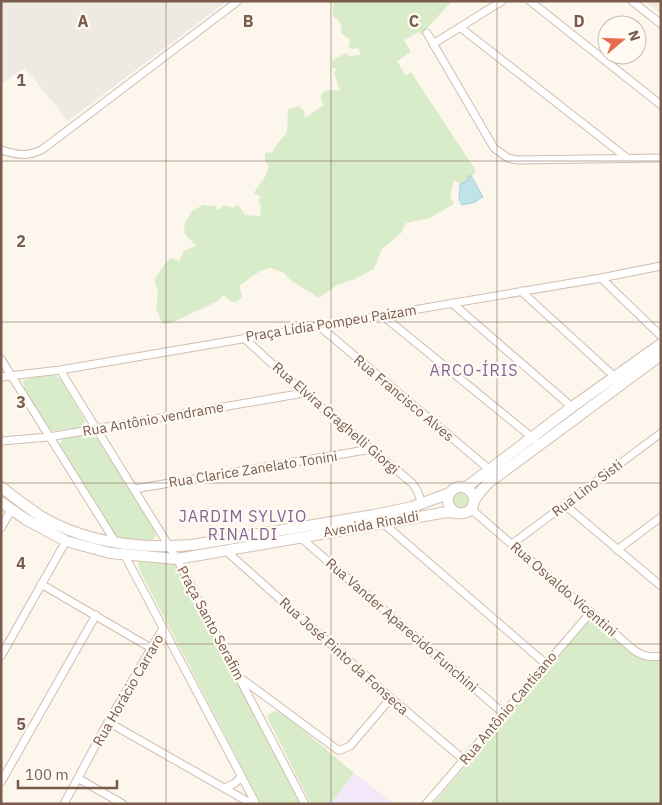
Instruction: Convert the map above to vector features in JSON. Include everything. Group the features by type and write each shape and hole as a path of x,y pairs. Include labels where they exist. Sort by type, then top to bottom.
{"main road":[{"path":"473,505 472,493 465,488 457,488 450,493 449,506 455,512 464,513 473,505 480,492 488,483 572,407 661,344"},
{"path":"465,488 661,355"},
{"name":"Avenida Rinaldi","path":"1,488 30,509 78,534 116,543 169,546 192,545 374,515 422,504 450,493"},
{"name":"Avenida Rinaldi","path":"1,502 39,528 96,550 125,555 177,559 382,522 455,512"}],"street":[{"path":"1,150 19,156 36,153 43,149 238,1"},
{"path":"433,44 502,1"},
{"path":"530,1 661,105"},
{"path":"632,1 661,24"},
{"path":"461,28 627,158"},
{"path":"427,33 494,148 502,154 517,160 661,158"},
{"name":"Praça Lídia Pompeu Paizam","path":"1,377 60,370 601,278 661,266"},
{"path":"601,278 661,336"},
{"path":"521,291 615,377 626,380"},
{"path":"452,303 572,407"},
{"path":"382,315 536,440"},
{"name":"Rua Francisco Alves","path":"318,326 490,470"},
{"name":"Rua Elvira Graghelli Giorgi","path":"244,338 304,393 412,483 417,490 422,504"},
{"path":"1,359 125,555 254,804"},
{"name":"Praça Santo Serafim","path":"60,370 177,559 305,804"},
{"name":"Rua Antônio vendrame","path":"1,441 49,437 304,393"},
{"name":"Rua Lino Sisti","path":"512,544 661,433"},
{"name":"Rua Clarice Zanelato Tonini","path":"134,489 372,449"},
{"name":"Rua Osvaldo Vicentini","path":"473,505 512,544 635,651 653,658 661,656"},
{"path":"565,505 661,586"},
{"path":"1,528 11,510"},
{"path":"617,550 661,517"},
{"path":"382,522 546,664"},
{"name":"Rua Vander Aparecido Funchini","path":"300,536 504,713"},
{"path":"1,656 66,540"},
{"name":"Rua José Pinto da Fonseca","path":"225,550 391,698 464,760"},
{"path":"41,584 150,648"},
{"name":"Rua Antônio Cantisano","path":"426,804 591,612"},
{"path":"1,782 96,615"},
{"name":"Rua Horácio Carraro","path":"64,804 150,648 164,628"},
{"path":"240,677 338,750 350,746 391,698"},
{"path":"108,722 254,804"},
{"path":"225,788 235,783 240,777"},
{"path":"78,778 123,804"}],"shaded area":[{"path":"1,1 227,1 68,121 25,68 1,84"},
{"path":"645,1 661,1 661,14"},
{"path":"354,773 394,804 330,804"}],"green space":[{"path":"333,1 452,1 421,35 419,32 404,40 411,52 397,61 406,76 411,72 476,171 472,177 469,175 467,181 460,184 454,180 450,196 454,204 430,218 406,223 401,233 382,249 374,269 355,279 337,285 319,298 290,280 284,273 271,268 260,271 239,286 242,296 238,301 232,302 223,295 218,301 171,323 163,324 156,309 158,292 154,280 167,261 172,258 179,261 184,251 196,246 185,234 184,224 192,211 203,205 215,206 218,210 225,205 232,208 238,205 245,215 260,216 261,205 258,201 261,197 254,193 267,173 268,165 265,161 265,154 272,153 287,132 288,110 298,106 304,111 305,118 324,105 320,98 323,92 330,90 340,91 334,73 337,69 332,68 332,61 346,53 349,56 360,55 361,53 358,48 348,47 350,40 341,33 340,23 333,16"},
{"path":"53,374 60,379 83,417 85,421 82,427 52,431 25,390 23,381"},
{"path":"88,434 97,438 153,527 156,536 152,541 119,539 116,536 60,447 63,439"},
{"path":"461,491 467,494 470,500 467,506 461,509 455,506 452,500 455,494"},
{"path":"142,560 175,563 178,567 301,804 261,804 139,569 138,562"},
{"path":"596,621 626,649 639,658 649,661 661,660 661,804 433,804 587,623"},
{"path":"275,711 283,713 354,773 330,804 311,804 268,719 268,715"}],"water":[{"path":"469,175 483,197 475,202 462,205 459,200 460,184 467,181"}],"district":[{"name":"ARCO-ÍRIS","path":"474,370"},
{"name":"JARDIM SYLVIO RINALDI","path":"243,525"}]}
